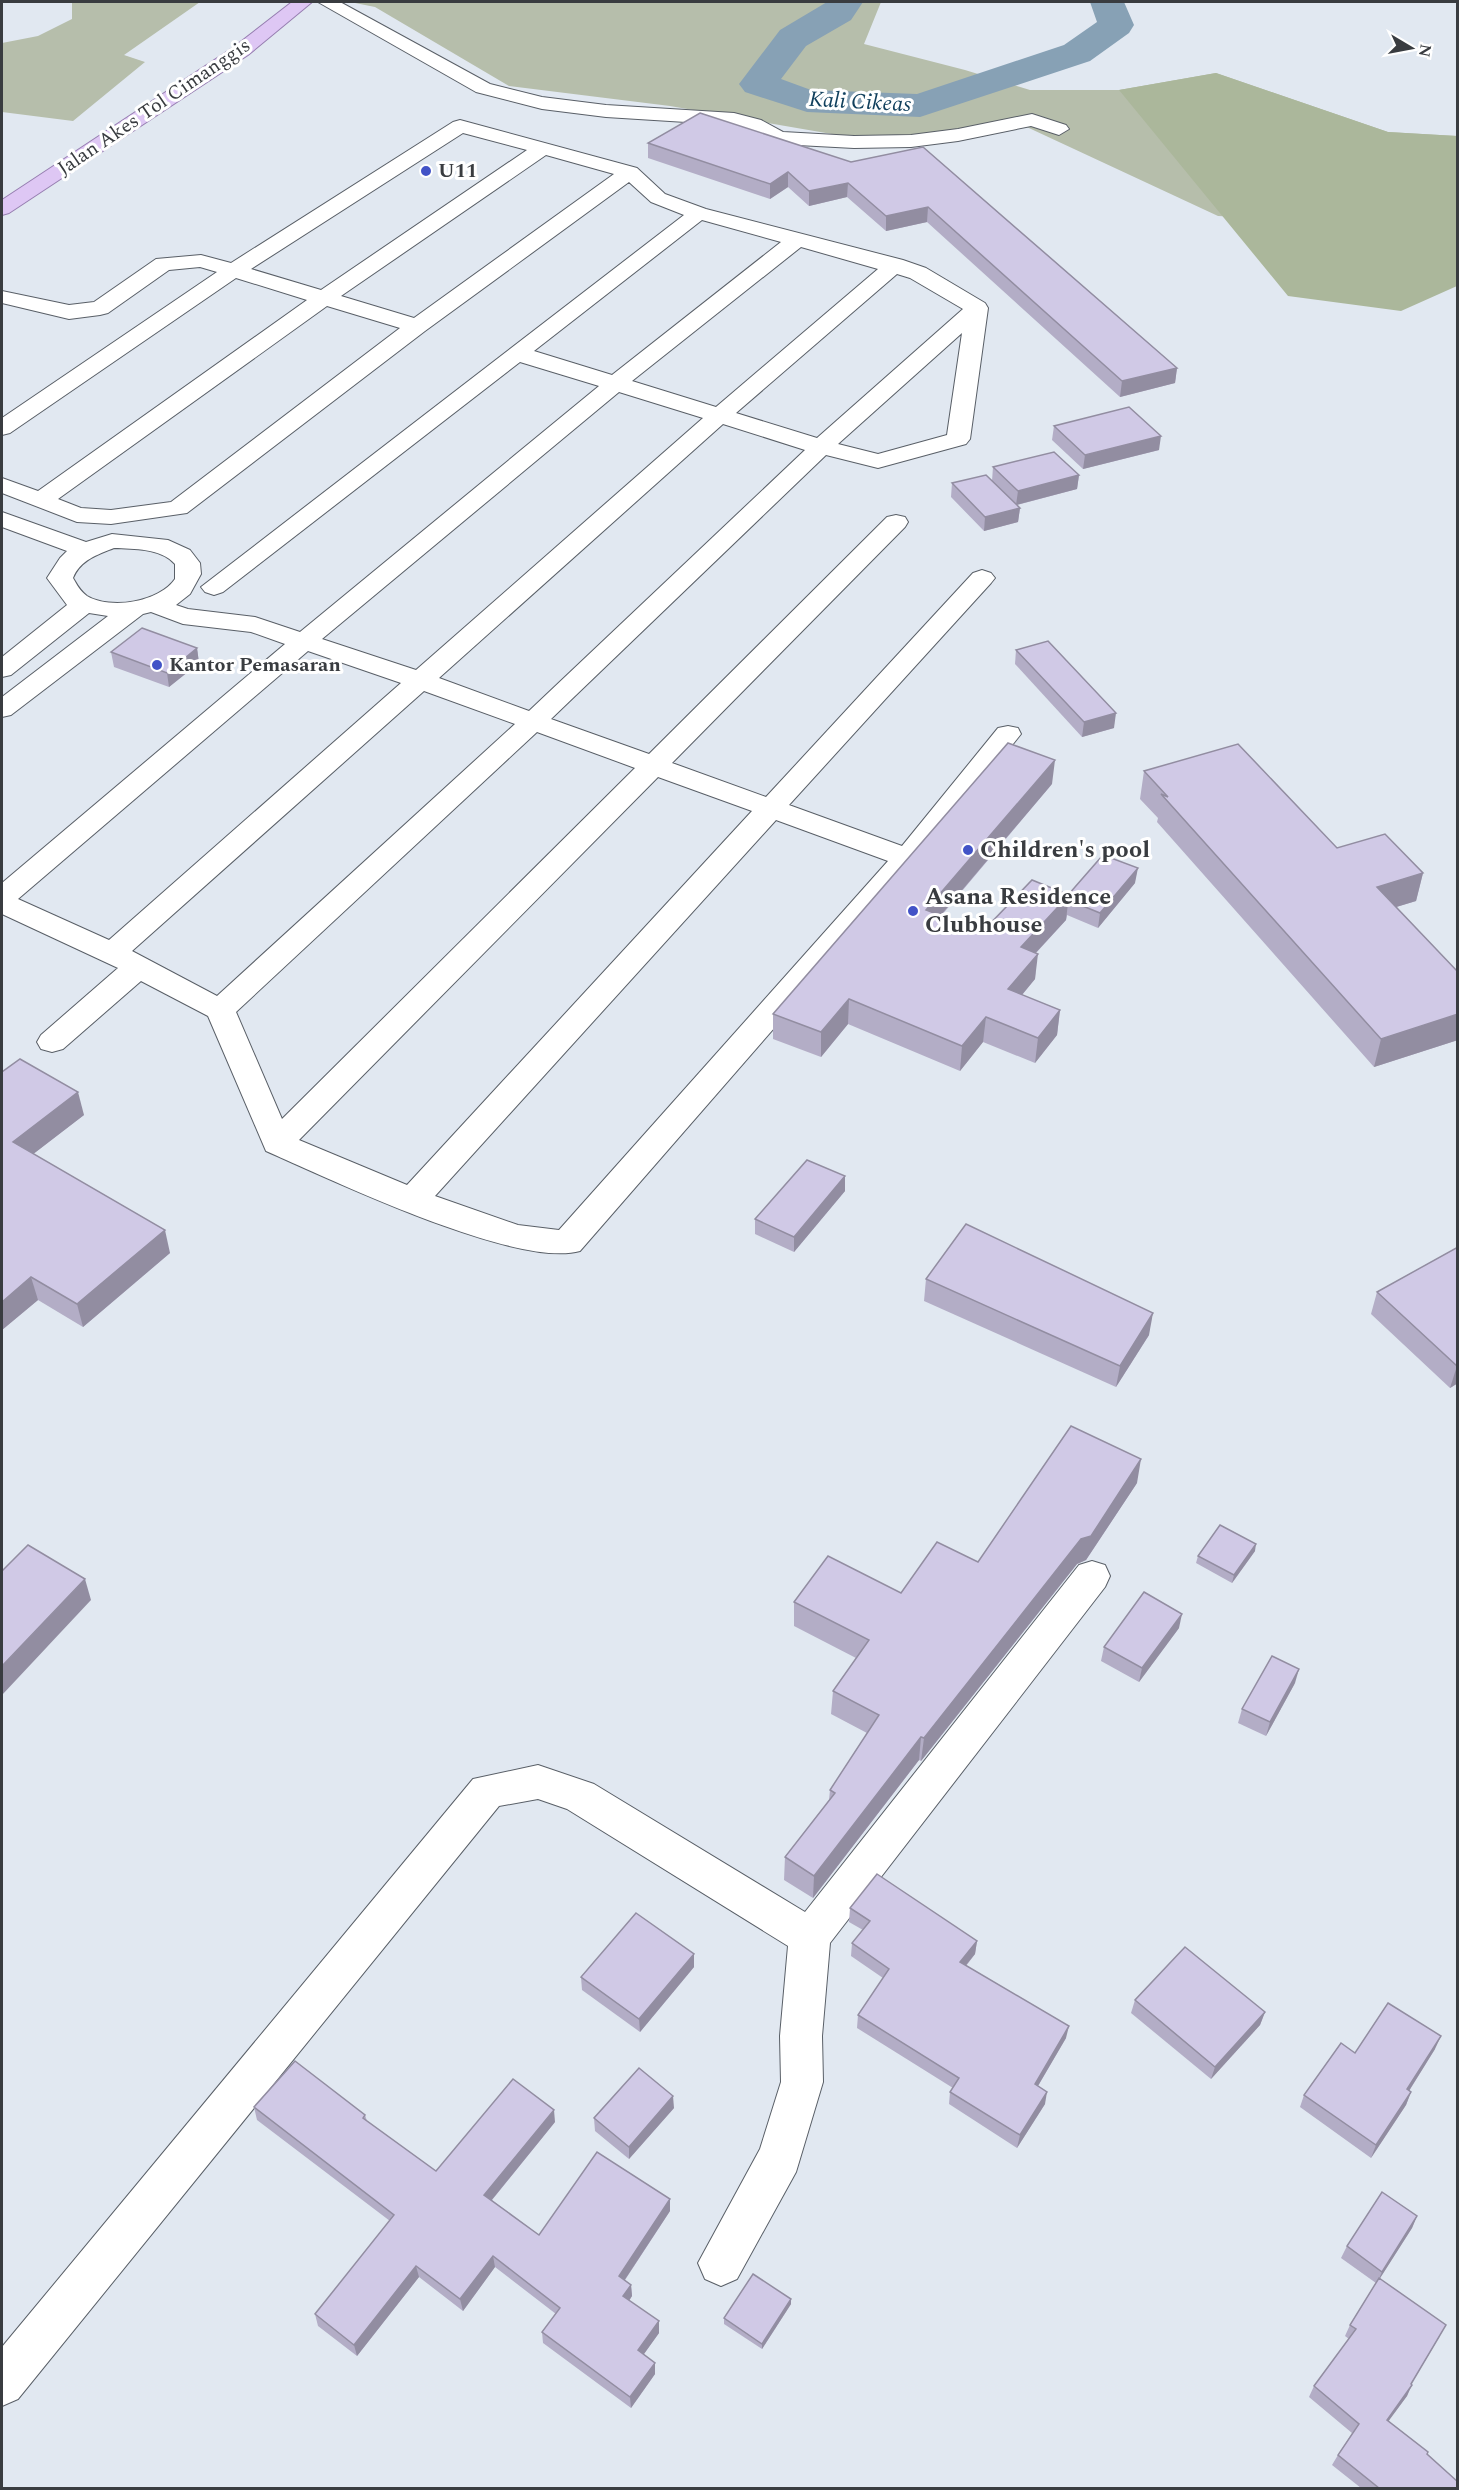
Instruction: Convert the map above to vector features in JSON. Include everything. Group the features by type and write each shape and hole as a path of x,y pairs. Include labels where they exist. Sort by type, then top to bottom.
{"main road":[{"path":"2,189 223,44 278,2"},
{"name":"Jalan Akes Tol Cimanggis","path":"2,209 241,51 303,2"}],"street":[{"path":"327,2 483,88 507,97 547,105 734,119 754,124 779,138 854,142 911,141 958,135 1032,120 1059,129"},
{"path":"2,428 233,271 460,126 630,172 658,198 699,213 918,273 977,308"},
{"path":"39,501 324,298 543,148"},
{"path":"2,485 77,515 111,518 178,508 417,326 630,172"},
{"path":"214,587 699,213"},
{"path":"2,898 304,641 616,383 798,239"},
{"path":"2,297 69,312 100,308 164,264 201,261 417,326"},
{"path":"112,953 719,416 894,265"},
{"path":"519,354 821,447 878,461 958,438 977,308"},
{"path":"220,1010 534,721 821,447 977,308"},
{"path":"138,541 146,513"},
{"path":"2,519 86,550"},
{"path":"277,1143 896,522"},
{"path":"2,540 65,564"},
{"path":"112,541 138,541 171,549 183,558 189,569 189,578 174,596 143,606 110,609 85,604 73,598 60,578 65,564 86,550 112,541"},
{"path":"189,578 214,587 255,625"},
{"path":"411,1201 982,578"},
{"path":"2,669 85,604"},
{"path":"143,606 183,616 255,625 304,641 534,721 907,858"},
{"path":"2,709 143,606"},
{"path":"2,903 112,953 220,1010 277,1143 411,1201 545,1244 568,1242 907,858 1008,734"},
{"path":"52,1042 138,967"},
{"path":"721,2263 780,2157 802,2082 801,2036 810,1937 1092,1576"},
{"path":"2,2383 487,1791 538,1782 580,1796 810,1937"}],"green space":[{"path":"72,2 200,2 124,55 145,62 73,121 2,112 2,43 38,36 72,19"},
{"path":"350,2 881,2 864,44 965,70 1030,90 1119,90 1216,73 1388,132 1457,136 1364,223 1218,216 1016,122 884,143 670,106 509,86 375,7"},
{"path":"1216,73 1388,132 1457,136 1457,286 1401,311 1288,296 1119,90"}],"building":[{"path":"700,113 851,162 923,147 1177,368 1122,381 928,207 886,216 848,183 809,191 788,172 770,184 648,143"},
{"path":"1129,407 1161,436 1085,455 1054,426"},
{"path":"1054,452 1079,475 1018,491 993,467"},
{"path":"986,475 1020,508 985,517 952,483"},
{"path":"142,628 197,648 167,673 111,652"},
{"path":"1048,641 1116,713 1084,722 1016,650"},
{"path":"1008,743 1055,760 926,910 982,932 1032,880 1069,895 1021,947 1038,954 1008,989 1060,1010 1038,1038 986,1017 962,1046 849,999 821,1032 773,1014"},
{"path":"1238,744 1337,848 1385,834 1423,873 1377,887 1458,972 1458,1014 1381,1039 1161,794 1168,797 1144,771"},
{"path":"1103,855 1138,868 1100,913 1068,900 1068,895"},
{"path":"20,1059 78,1092 13,1142 165,1230 77,1304 31,1277 2,1302 2,1072"},
{"path":"807,1160 845,1176 794,1237 755,1219"},
{"path":"966,1224 1153,1313 1120,1366 926,1279"},
{"path":"1458,1247 1458,1366 1457,1366 1377,1292"},
{"path":"1071,1426 1141,1459 1091,1536 1081,1539 924,1738 921,1737 814,1876 785,1857 835,1793 830,1790 879,1715 833,1691 869,1640 794,1602 828,1556 901,1593 937,1542 978,1562"},
{"path":"1220,1525 1256,1544 1234,1575 1198,1556"},
{"path":"28,1545 85,1579 2,1666 2,1571"},
{"path":"1144,1592 1182,1614 1142,1668 1104,1647"},
{"path":"1272,1656 1299,1669 1270,1722 1242,1709"},
{"path":"877,1874 977,1941 960,1962 1069,2026 1035,2084 1047,2092 1020,2135 950,2092 959,2078 858,2015 889,1969 852,1943 870,1921 850,1908"},
{"path":"636,1913 694,1954 639,2019 581,1977"},
{"path":"1185,1947 1265,2012 1215,2067 1135,2000"},
{"path":"1388,2003 1441,2036 1407,2089 1411,2092 1376,2145 1304,2095 1341,2043 1355,2053"},
{"path":"295,2061 365,2115 363,2118 436,2171 513,2079 554,2110 484,2195 539,2235 597,2152 670,2199 619,2276 631,2285 623,2296 659,2321 638,2350 655,2363 630,2397 542,2332 560,2308 493,2256 460,2299 416,2266 354,2345 315,2314 394,2215 254,2107"},
{"path":"639,2068 673,2096 629,2147 594,2118"},
{"path":"1382,2192 1417,2216 1382,2272 1347,2246"},
{"path":"753,2274 791,2299 762,2344 724,2318"},
{"path":"1379,2278 1446,2325 1412,2385 1387,2420 1428,2452 1427,2454 1458,2482 1458,2488 1379,2488 1338,2455 1359,2424 1314,2386 1356,2329 1350,2325"}],"waterway":[{"name":"Kali Cikeas","path":"845,2 838,12 793,38 758,84 807,101 920,106 1077,53 1116,25 1107,2"}],"place":[{"name":"U11","path":"426,171"},
{"name":"Kantor Pemasaran","path":"157,665"},
{"name":"Children's pool","path":"968,850"},
{"name":"Asana Residence Clubhouse","path":"913,911"}]}
